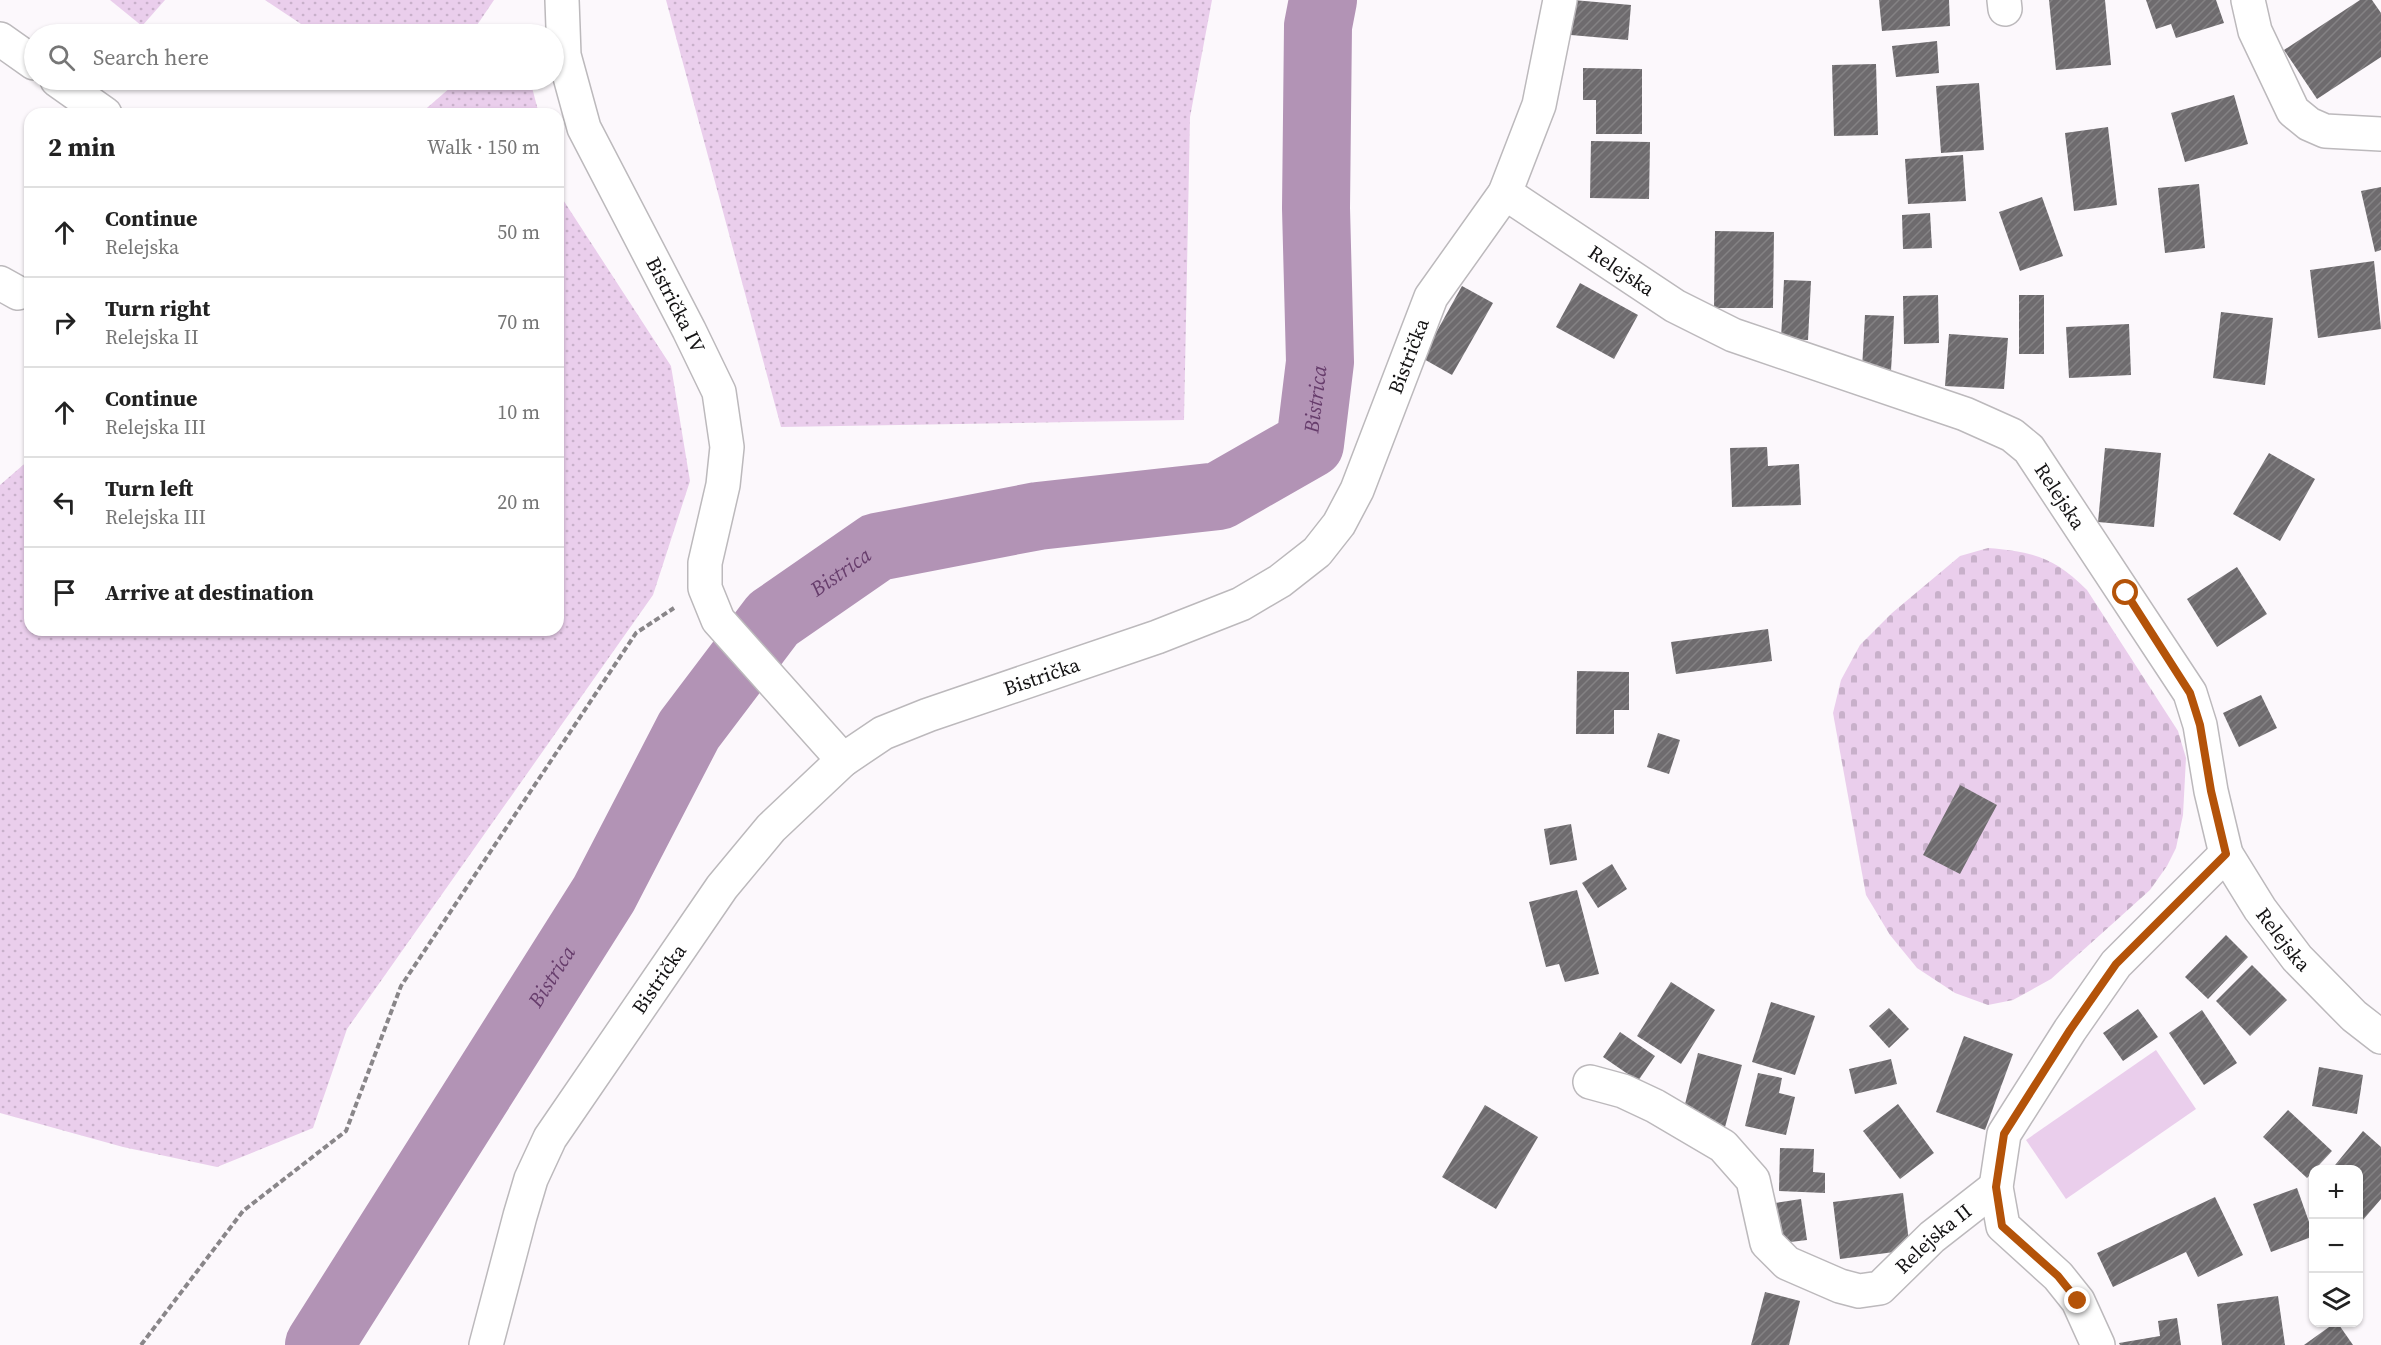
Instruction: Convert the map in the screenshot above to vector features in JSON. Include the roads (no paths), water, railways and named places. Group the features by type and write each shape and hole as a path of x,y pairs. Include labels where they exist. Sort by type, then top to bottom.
{"street":[{"name":"Bistrička IV","path":"562,0 563,24"},
{"name":"Bistrička","path":"486,1345 531,1179 550,1138 722,887 771,828 843,760 883,733 928,715 1157,637 1241,604 1280,581 1317,552 1339,524 1357,490 1431,297 1505,193 1539,105 1560,0"},
{"path":"2248,0 2255,32 2292,111 2309,124 2325,131 2381,134"},
{"path":"0,39 24,56"},
{"name":"Bistrička IV","path":"564,55 584,128 719,392 727,447 723,485 705,563 705,588 718,620 843,760"},
{"path":"71,90 97,108"},
{"name":"Relejska","path":"1505,193 1675,306 1733,336 1965,414 2012,435 2028,448 2190,693 2200,725 2211,791 2226,854 2260,909 2296,958 2354,1016 2381,1037"},
{"path":"2098,1345 2078,1301 2058,1276 2002,1226 1996,1187 2004,1134 2070,1030 2116,964 2226,854"},
{"name":"Relejska II","path":"1590,1082 1623,1091 1655,1106 1723,1146 1753,1180 1767,1242 1787,1263 1840,1286 1859,1291 1880,1288 1932,1237 1996,1187"}],"waterway":[{"name":"Bistrica","path":"319,1345 604,894 689,730 773,619 877,547 1038,516 1219,496 1310,444 1320,362 1316,208 1318,26 1323,0"}]}
